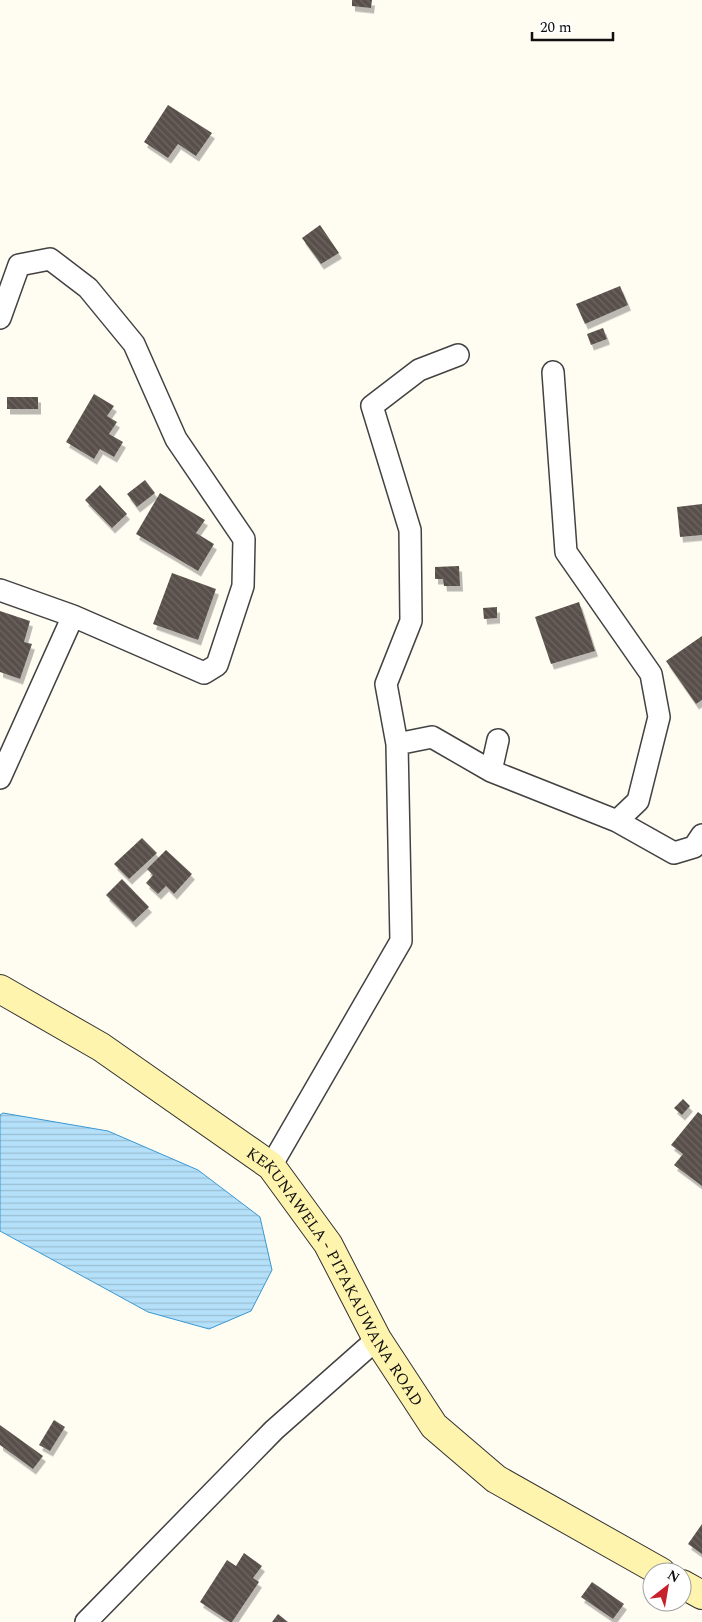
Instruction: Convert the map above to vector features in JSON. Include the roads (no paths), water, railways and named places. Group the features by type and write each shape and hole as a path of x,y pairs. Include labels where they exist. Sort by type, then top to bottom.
{"street":[{"path":"0,318 19,265 50,259 88,288 134,344 176,439 244,539 243,586 217,665 204,673 73,616 0,590"},
{"path":"271,1166 401,941 397,744 386,684 411,621 410,530 372,406 419,370 458,355"},
{"path":"553,372 566,552 650,674 658,717 638,801 618,821"},
{"path":"0,778 73,616"},
{"path":"397,744 432,737 491,771 618,821 674,853 694,847 702,835"},
{"path":"491,771 498,740"},
{"name":"KEKUNAWELA - PITAKAUWANA ROAD","path":"0,989 101,1047 271,1166 328,1244 377,1339 434,1426 496,1479 643,1562"},
{"path":"86,1622 274,1430 377,1339"}],"water":[{"path":"3,1113 108,1131 198,1170 260,1217 272,1270 251,1311 209,1329 148,1312 0,1231 0,1115"}]}
